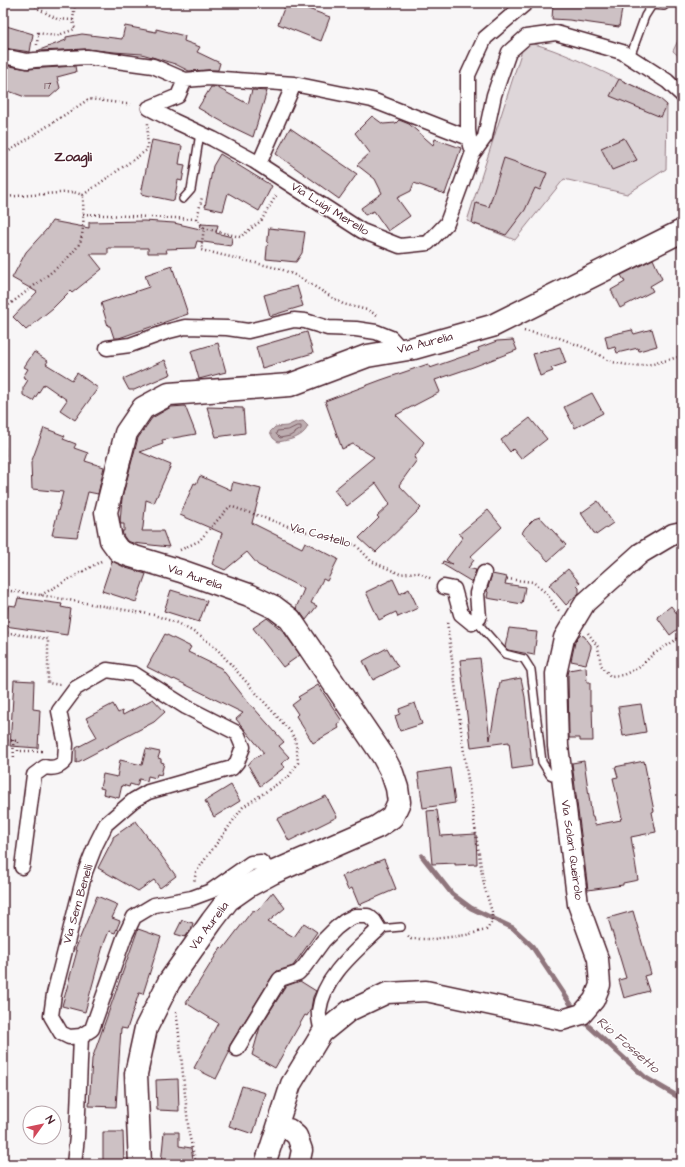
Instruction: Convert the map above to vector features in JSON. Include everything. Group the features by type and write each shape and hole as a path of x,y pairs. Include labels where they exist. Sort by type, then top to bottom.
{"main road":[{"name":"Via Aurelia","path":"140,1164 136,1074 146,1028 169,982 212,920 228,900 248,886 272,873 377,827 392,817 399,802 397,788 392,773 383,756 290,619 274,607 249,595 119,551 111,540 106,512 126,433 142,408 169,394 290,385 367,356 414,348 492,326 682,231"}],"street":[{"path":"472,155 468,130 468,75 485,38 526,3"},
{"name":"Via Luigi Merello","path":"149,108 259,164 362,231 400,246 428,243 446,223 472,155 484,136 494,95 509,52 526,37 556,33 622,52 667,81 682,95"},
{"path":"3,56 27,61 87,57 98,58 153,66 185,80 209,78 294,84 372,100 469,138"},
{"path":"149,108 178,96 185,80"},
{"path":"259,164 294,84"},
{"path":"107,348 130,345 185,326 227,328 248,331 294,320 305,321 328,328 356,329 376,332 391,338 402,350"},
{"name":"Via Solari Queirolo","path":"266,1164 291,1084 322,1033 349,1011 387,993 426,991 562,1020 574,1016 594,1000 600,986 598,959 578,904 558,746 556,674 564,638 585,603 641,553 674,534 682,532"},
{"path":"444,587 454,589 461,614 472,623 479,618 477,593 484,573"},
{"name":"Via Sem Benelli","path":"76,688 107,670 134,674 186,707 237,733 243,747 237,762 232,768 148,792 134,800 106,824 84,872 54,994 51,1016 61,1033 68,1037 81,1036"},
{"path":"22,867 34,775 45,767 54,768 60,766 65,761 66,744 59,711 76,688"},
{"path":"74,1164 81,1036 92,1029 124,938 134,917 154,905 192,898 211,891 251,863 261,862 272,873"},
{"path":"237,1049 280,979 298,973 323,941 336,928 355,916 368,916 374,921 379,929 333,976 323,997 319,1012 322,1033"},
{"path":"277,1128 289,1130 297,1136 302,1150 299,1164"},
{"path":"76,1142 81,1164"}],"lane":[{"path":"630,57 645,16 652,5 664,6"},
{"path":"183,199 191,190 200,133"},
{"path":"475,620 505,654 524,659 531,670 542,762 550,775 562,780"},
{"path":"379,929 401,927"}],"path":[{"path":"32,3 39,9 57,19 73,20"},
{"path":"38,33 56,36 75,29 73,20 75,3"},
{"path":"3,155 89,99 149,108 147,150 83,196"},
{"path":"83,214 197,219 204,228 240,237 261,221 284,180"},
{"path":"3,197 73,192 83,196"},
{"path":"9,305 56,268 75,250 80,240 83,214 83,196"},
{"path":"204,228 201,250 281,269 299,277 343,304 367,310 384,319"},
{"path":"521,331 557,337 588,349 612,362 634,366 653,364 682,356"},
{"name":"Via Castello","path":"177,552 200,541 230,506 299,530 356,545 371,561 400,574 417,572 436,581 444,587"},
{"path":"3,590 40,595 119,551"},
{"path":"507,580 533,582 546,593 572,625 586,631 590,636 598,647 601,666 610,676 623,675 640,667 652,655 682,636"},
{"path":"401,927 411,939 434,939 466,935 486,930 492,922 492,912 485,889 464,753 447,615"},
{"path":"3,632 48,639 48,683 76,688"},
{"path":"3,740 18,741 18,751 66,751"},
{"path":"13,740 14,759"},
{"path":"176,1015 189,1134 196,1164"}],"shaded area":[{"path":"682,32 682,59 673,51"},
{"path":"531,43 585,63 643,90 667,105 666,169 627,194 564,179 515,240 467,221 523,47"}],"water":[{"path":"303,421 308,426 306,430 299,436 291,439 278,442 273,438 270,432 275,427 287,426"}],"building":[{"path":"286,3 292,3 330,17 321,41 278,24"},
{"path":"553,3 623,3 619,27 552,19"},
{"path":"3,25 33,34 30,52 3,48"},
{"path":"125,26 156,32 156,29 185,36 184,41 200,47 197,52 220,63 218,70 189,71 175,64 142,54 87,49 37,51 66,40 66,37 82,34 122,39"},
{"path":"3,65 28,69 75,66 76,72 57,77 60,88 50,97 25,97 3,89"},
{"path":"619,79 659,98 667,105 661,117 610,96"},
{"path":"211,87 216,87 248,104 252,90 267,91 253,137 198,108"},
{"path":"372,116 383,124 396,123 399,120 409,124 433,145 435,139 461,148 445,194 414,183 411,191 397,198 410,216 388,231 374,211 365,215 361,208 382,193 375,179 357,165 370,153 355,133"},
{"path":"290,128 357,174 339,199 276,154"},
{"path":"624,138 637,160 612,170 601,148"},
{"path":"152,140 182,146 179,164 185,165 182,181 178,180 174,201 141,194"},
{"path":"220,154 272,186 259,211 228,193 223,211 205,207 213,166"},
{"path":"504,158 547,173 540,190 535,188 525,210 506,235 472,223 476,203 489,207"},
{"path":"52,221 89,228 89,222 144,221 174,223 200,229 201,224 218,225 216,233 232,237 231,246 197,241 195,248 166,249 167,253 148,253 148,248 108,248 108,254 90,254 102,269 72,293 70,291 53,308 26,330 13,317 37,292 12,278 26,252"},
{"path":"269,228 305,232 302,253 296,262 266,259"},
{"path":"653,259 662,279 650,286 653,291 620,308 611,290 625,282 621,275"},
{"path":"172,266 188,314 119,338 114,338 110,326 108,326 101,303 149,287 145,275"},
{"path":"297,286 303,306 270,316 264,295"},
{"path":"652,329 657,346 639,351 638,348 617,353 615,347 608,349 605,336 632,330 634,334"},
{"path":"307,332 313,353 262,368 256,347"},
{"path":"513,340 517,350 435,380 440,392 396,415 424,442 414,458 417,460 399,485 421,508 376,552 371,549 359,538 379,518 377,516 390,504 376,483 347,506 334,490 374,457 353,444 342,449 325,401 428,364 430,368 479,351 478,348 497,341"},
{"path":"218,343 226,372 199,379 191,351"},
{"path":"560,347 566,363 551,368 553,371 540,376 533,354"},
{"path":"34,352 48,361 46,364 72,380 77,373 98,388 75,420 60,410 67,400 44,384 33,401 23,395 23,388 28,380 23,377 28,369 24,367"},
{"path":"165,360 171,374 134,390 129,390 123,379"},
{"path":"592,393 603,413 575,428 564,407"},
{"path":"185,406 196,434 162,440 163,444 140,452 171,465 154,503 146,500 142,531 163,531 169,547 127,541 122,531 124,531 124,524 121,524 120,521 122,498 138,438 152,418 171,407"},
{"path":"207,407 243,408 245,433 216,437"},
{"path":"530,418 547,439 521,459 513,449 510,452 501,440"},
{"path":"44,428 65,436 63,439 76,444 74,448 88,453 85,461 104,467 98,494 88,492 77,537 52,535 63,492 32,489 31,463"},
{"path":"200,476 231,490 233,482 261,489 252,523 302,548 305,542 338,559 327,581 323,579 311,603 317,606 306,620 296,608 304,589 258,565 247,552 225,570 212,564 222,533 180,515 194,483 196,484"},
{"path":"598,501 613,523 596,535 581,513"},
{"path":"488,510 502,527 470,557 474,560 468,568 476,570 472,582 442,564 443,561 452,564 446,560 463,537 459,534"},
{"path":"540,517 566,545 548,561 522,533 534,519"},
{"path":"112,561 126,568 146,574 136,602 102,591"},
{"path":"568,569 580,583 577,586 579,588 579,593 566,605 549,585"},
{"path":"492,574 507,577 505,584 525,587 522,604 487,598 487,591"},
{"path":"393,579 400,594 409,589 418,608 398,617 396,612 379,620 366,592"},
{"path":"171,590 207,601 199,622 164,611"},
{"path":"18,598 62,604 61,607 71,609 67,635 5,626 8,605 16,606"},
{"path":"671,606 682,620 682,626 670,635 657,617"},
{"path":"267,618 283,631 300,655 283,667 253,628"},
{"path":"509,628 537,632 534,655 508,650 505,647"},
{"path":"165,634 191,647 188,652 221,668 251,706 284,742 279,746 289,757 281,764 285,767 260,786 248,765 253,759 264,753 236,719 243,713 147,667"},
{"path":"579,635 584,636 591,645 586,664 571,661 575,642"},
{"path":"387,648 398,667 373,680 363,661"},
{"path":"480,658 490,740 500,682 521,678 525,697 532,766 512,769 509,742 471,747 460,660"},
{"path":"586,667 587,682 590,682 593,741 580,741 580,738 569,738 569,670"},
{"path":"14,680 34,681 33,709 40,710 38,748 10,746"},
{"path":"318,685 342,721 337,724 339,728 313,743 296,716 298,714 292,705 300,699 298,697"},
{"path":"153,699 165,712 154,722 76,763 76,748 97,737 86,718 113,704 118,713 122,711 123,715"},
{"path":"415,703 422,724 400,731 395,716 400,714 399,709"},
{"path":"641,704 646,732 623,736 618,707"},
{"path":"146,749 160,752 158,758 164,763 161,775 157,774 156,778 148,776 147,781 139,779 137,786 130,784 129,787 122,785 119,798 103,794 104,789 100,788 103,774 117,777 120,760 142,765"},
{"path":"584,761 592,817 595,825 621,820 620,819 622,818 613,778 618,777 615,767 644,761 654,811 652,812 656,832 631,837 638,880 623,883 623,885 588,890 572,763"},
{"path":"450,768 455,803 423,808 418,773"},
{"path":"231,785 240,801 214,817 205,801"},
{"path":"326,796 337,817 289,841 277,819"},
{"path":"437,810 441,836 476,834 477,864 432,864 427,811"},
{"path":"136,821 176,876 160,888 154,880 138,891 98,868 113,837"},
{"path":"384,859 396,889 359,905 352,888 348,890 342,876"},
{"path":"273,892 285,908 268,922 294,937 304,923 317,932 293,966 277,971 273,975 230,1045 229,1053 216,1079 194,1068 218,1023 186,1003 221,947 223,949 252,911 258,910"},
{"path":"97,896 118,905 112,918 120,921 115,933 109,931 103,946 85,1012 62,1006 77,951 75,950"},
{"path":"633,911 651,974 644,976 649,991 624,998 619,980 626,978 608,918"},
{"path":"182,920 193,923 191,930 185,937 175,934"},
{"path":"138,929 161,937 143,994 139,993 127,1029 121,1028 116,1107 89,1106 92,1059"},
{"path":"300,981 316,991 313,997 311,1009 307,1016 305,1015 275,1068 252,1055 260,1027 286,986"},
{"path":"178,1079 179,1111 157,1110 156,1080"},
{"path":"242,1086 266,1093 253,1134 229,1126"},
{"path":"103,1132 123,1132 124,1164 103,1164"},
{"path":"164,1132 179,1132 179,1146 191,1148 194,1164 161,1164"}],"waterway":[{"name":"Rio Fossetto","path":"422,856 452,894 471,908 513,928 532,946 576,1012"},
{"name":"Rio Fossetto","path":"582,1020 646,1078 682,1099"}],"railway":[{"path":"3,402 4,509"},
{"path":"3,1144 4,1151"}],"district":[{"name":"Zoagli","path":"73,157"}]}
